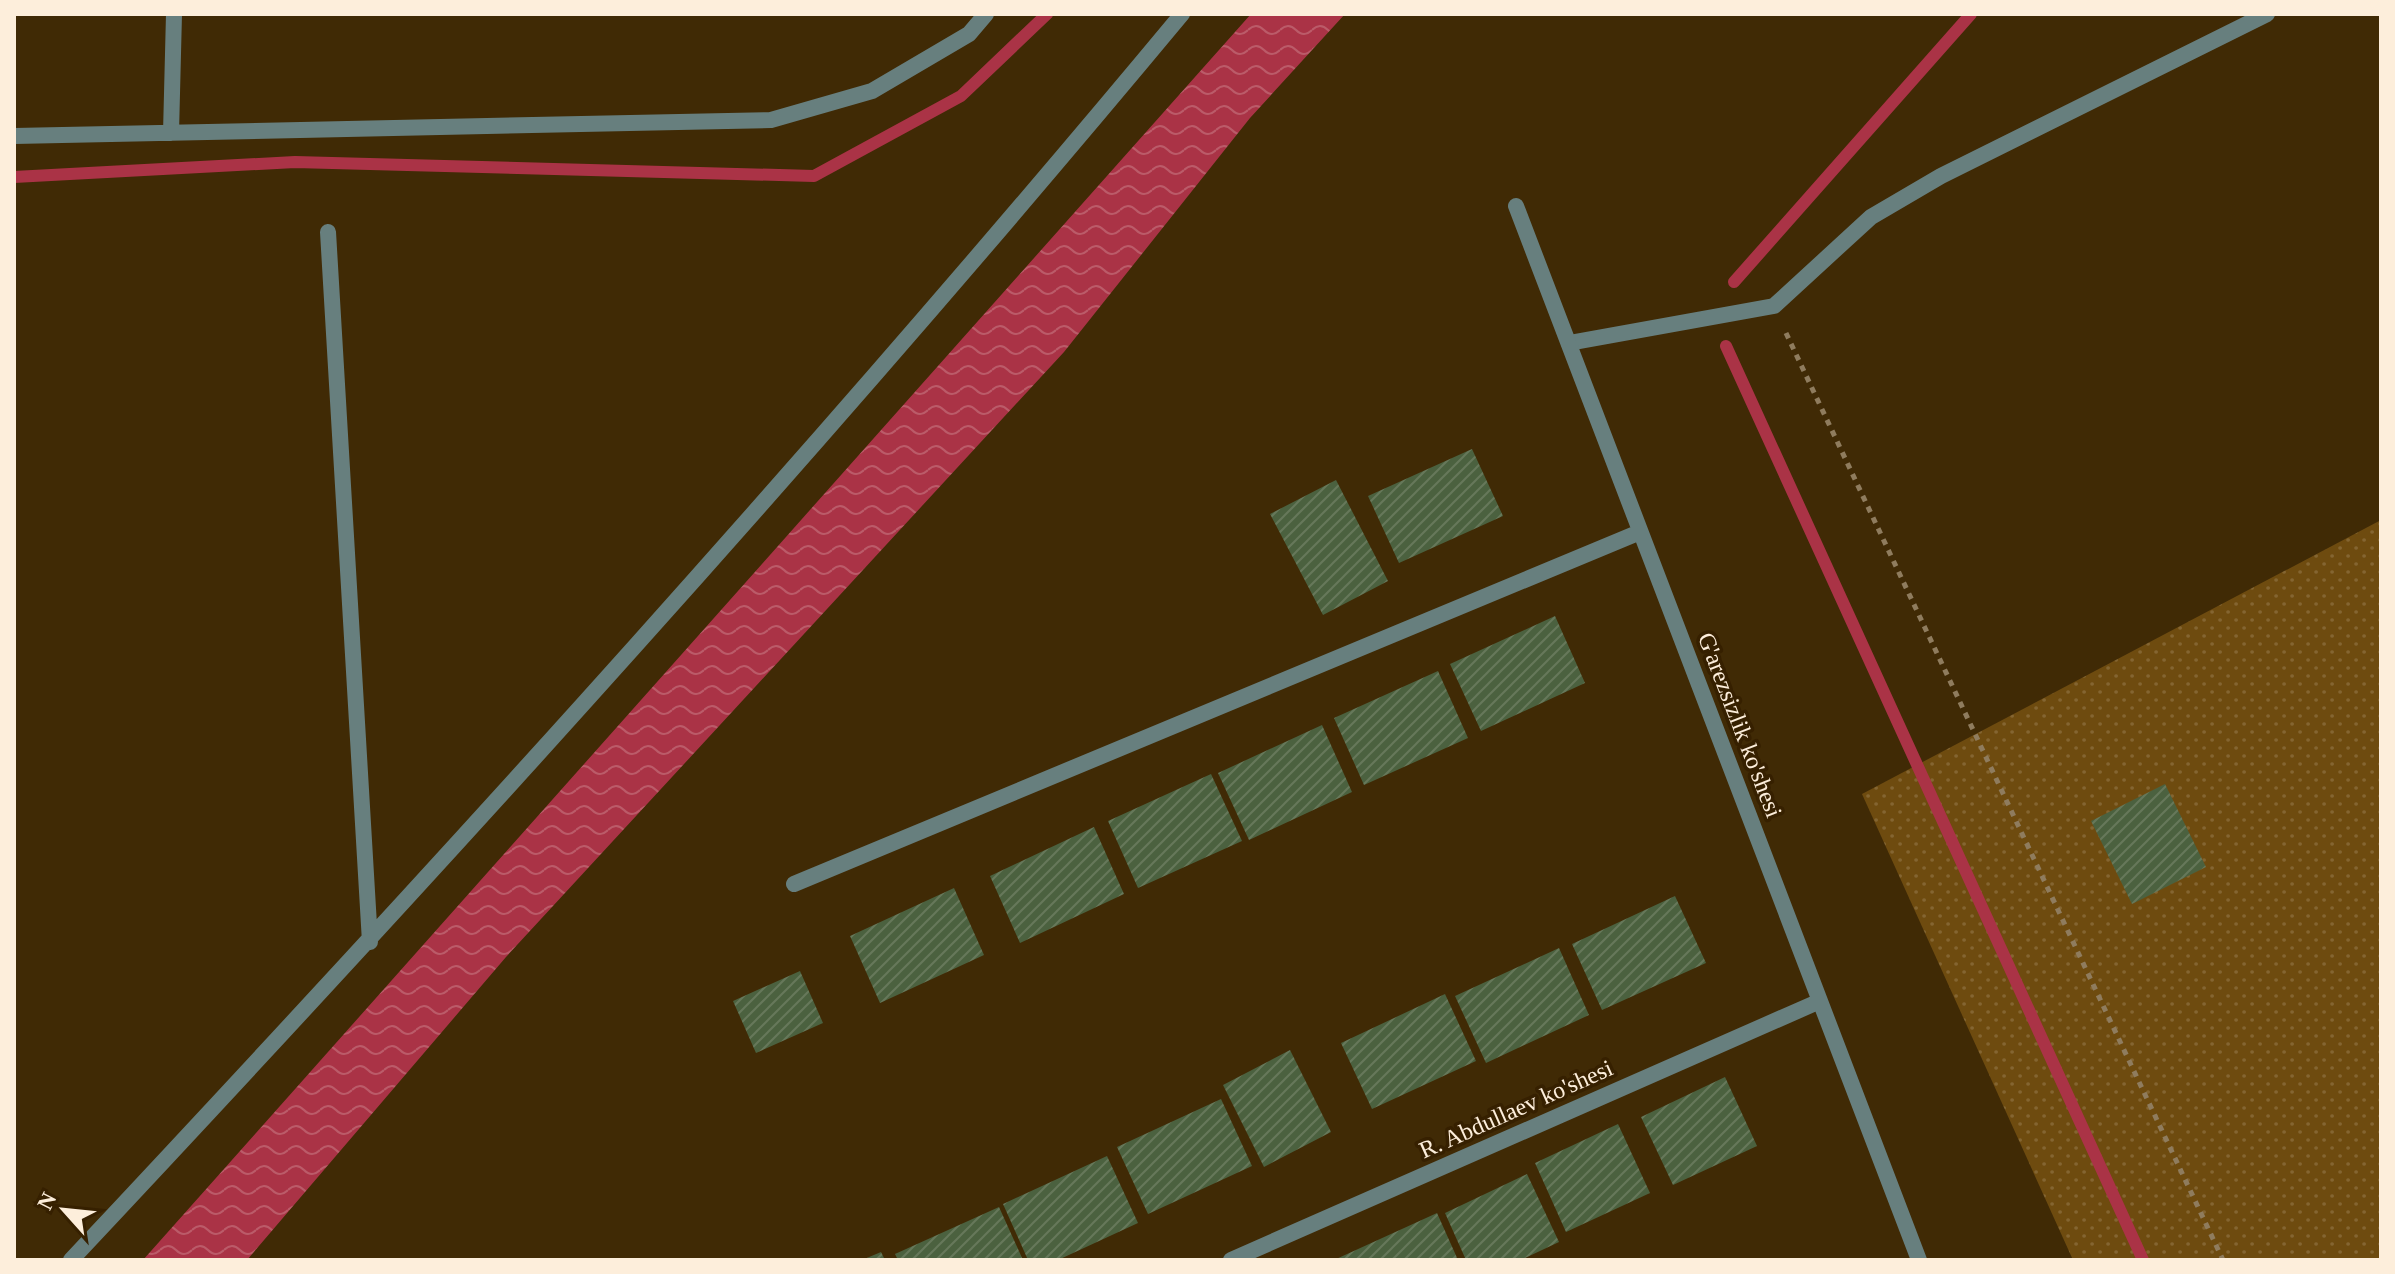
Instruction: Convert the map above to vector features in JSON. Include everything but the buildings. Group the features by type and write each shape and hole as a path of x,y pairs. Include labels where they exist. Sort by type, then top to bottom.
{"street":[{"path":"171,133 174,14"},
{"path":"14,136 771,120 872,91 969,34 986,14"},
{"path":"71,1260 370,942 980,257 1182,14"},
{"path":"1569,343 1774,306 1882,210 1941,176 2267,14"},
{"name":"G'arezsizlik ko'shesi","path":"1516,206 1919,1260"},
{"path":"328,232 370,942"},
{"path":"794,884 1640,532"},
{"name":"R. Abdullaev ko'shesi","path":"1231,1260 1820,1001"}],"path":[{"path":"1774,306 2223,1260"}],"shaded area":[{"path":"2381,520 2381,1260 2073,1260 1862,794"}],"water":[{"path":"1251,14 1345,14 1250,118 1064,352 506,957 247,1260 143,1260"}],"waterway":[{"path":"14,177 295,162 814,176 961,96 1047,14"},
{"path":"1734,282 1971,14"},
{"path":"1726,346 2143,1260"}]}
